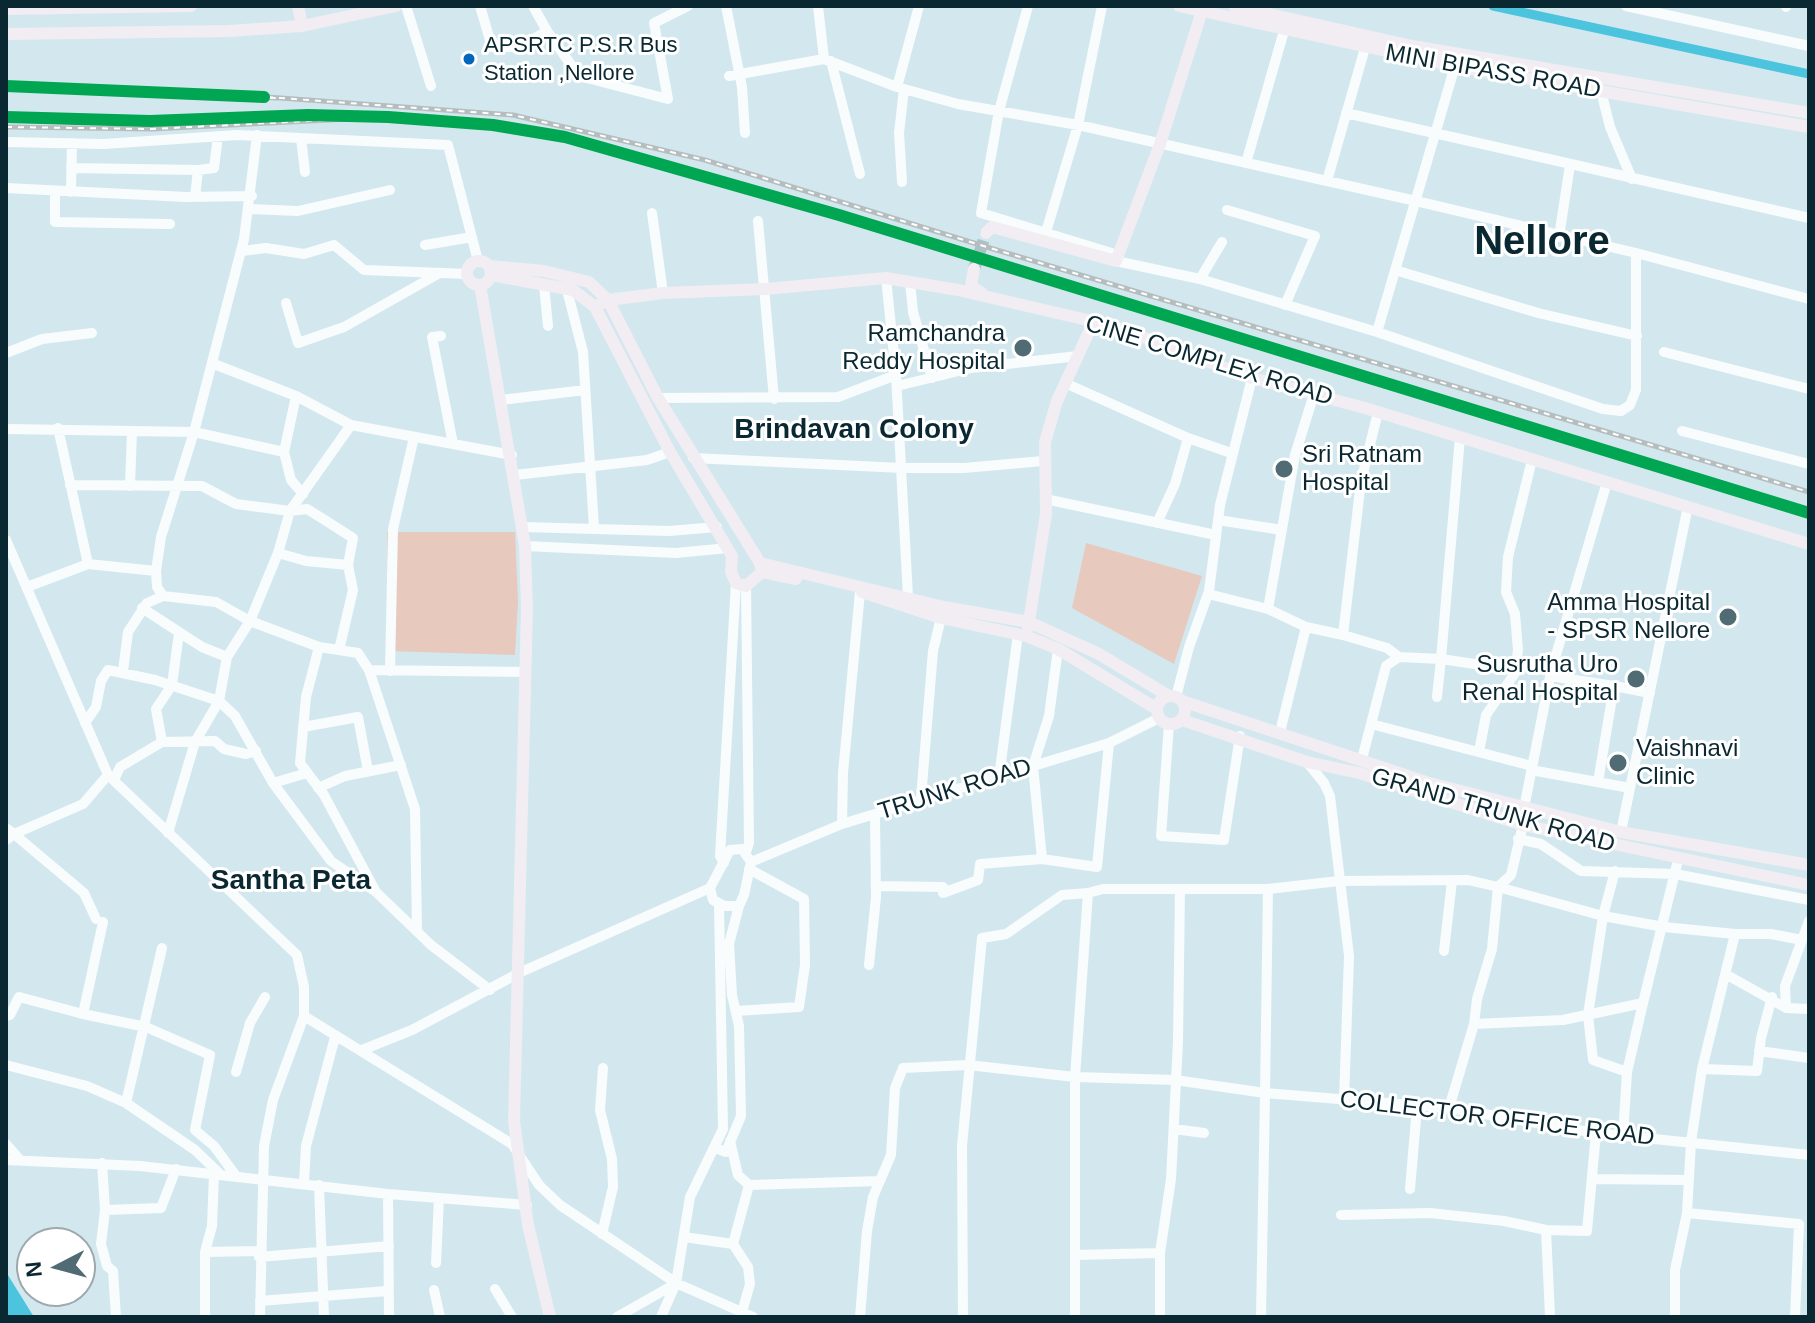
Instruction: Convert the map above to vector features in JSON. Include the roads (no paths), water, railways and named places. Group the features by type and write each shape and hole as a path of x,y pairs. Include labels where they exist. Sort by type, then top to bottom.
{"main road":[{"path":"6,9 191,6"},
{"path":"298,6 302,26"},
{"path":"6,34 229,31 302,26 396,6"},
{"name":"MINI BIPASS ROAD","path":"1179,6 1284,31 1367,43 1455,66 1809,127"},
{"path":"1234,6 1367,43 1809,113"},
{"path":"986,233 992,227 1117,258 1160,144 1202,11"},
{"path":"486,267 567,290 586,298 595,307 670,452 730,552 731,572 741,584 759,564"},
{"path":"486,267 488,282 480,285 469,280 468,274 486,267 544,271 589,282 608,300 658,398 759,564 944,607 1029,622 1099,654 1176,698 1426,782 1621,832 1809,865"},
{"path":"974,269 971,286 991,300"},
{"name":"CINE COMPLEX ROAD","path":"595,307 608,300 663,293 766,289 886,278 958,290 1168,345 1252,378 1378,412 1809,544"},
{"path":"480,285 512,455 525,546 521,972 514,1121 528,1225 550,1317"},
{"path":"1022,635 1029,622 1039,575 1045,499 1043,461 1049,429 1065,383 1093,323"},
{"path":"730,552 759,564 941,618 1022,635 1058,649 1162,717 1182,720 1186,709 1176,698"},
{"path":"1162,717 1161,700 1176,698"},
{"name":"GRAND TRUNK ROAD","path":"1182,720 1240,736 1307,762 1359,773 1523,825 1678,860 1785,877 1809,885"}],"street":[{"path":"406,6 431,86"},
{"path":"480,6 492,47 520,47 547,31"},
{"path":"533,6 579,76 668,99 654,23 688,6"},
{"path":"726,6 745,133"},
{"path":"818,6 827,60 860,174"},
{"path":"902,182 899,133 901,88 919,6"},
{"path":"1028,6 999,111 981,213 1117,258 1200,279 1377,332 1603,409 1621,411 1630,405 1636,390 1636,253"},
{"path":"1046,232 1078,125 1102,6"},
{"path":"1626,6 1809,46"},
{"path":"1246,163 1284,31"},
{"path":"1327,181 1367,43"},
{"path":"734,75 827,60 901,88 1416,201 1636,253 1809,299"},
{"path":"1377,332 1455,66"},
{"path":"1601,91 1610,127 1632,179"},
{"path":"1346,113 1809,218"},
{"path":"163,596 157,587 156,571 161,537 214,364 242,251 252,196 257,135"},
{"path":"6,142 72,143 257,135 448,145 472,237 486,267"},
{"path":"71,168 214,168 218,136"},
{"path":"301,138 305,172"},
{"path":"71,192 72,143"},
{"path":"1559,237 1570,165"},
{"path":"195,197 198,170"},
{"path":"6,188 195,197 252,196"},
{"path":"250,209 298,211 390,190"},
{"path":"55,191 55,222 170,224"},
{"path":"1227,210 1315,236 1285,305"},
{"path":"652,213 663,293"},
{"path":"758,221 774,399"},
{"path":"425,245 472,237"},
{"path":"1200,279 1222,242"},
{"path":"242,251 266,248 304,254 334,245 364,270 468,274"},
{"path":"1395,270 1538,313 1637,336"},
{"path":"286,303 298,343 344,327 440,273"},
{"path":"886,278 896,381 908,597"},
{"path":"910,282 913,312 932,378"},
{"path":"544,285 548,326"},
{"path":"567,290 583,352 594,528"},
{"path":"6,353 42,339 92,333"},
{"path":"441,336 432,337 453,444"},
{"path":"1664,352 1809,389"},
{"path":"658,398 838,397 896,381 932,378 971,368 1078,356"},
{"path":"214,364 296,396 351,425 512,455"},
{"path":"1176,698 1189,647 1208,594 1231,453 1252,378"},
{"path":"1065,383 1188,438 1231,453"},
{"path":"501,400 585,390"},
{"path":"1268,609 1295,455 1314,394"},
{"path":"296,396 284,452 291,480 303,494"},
{"path":"1343,635 1361,481 1378,412"},
{"path":"168,833 195,742 219,701 227,657 250,621 278,553 290,511 351,425"},
{"path":"58,428 88,564"},
{"path":"6,429 194,432 284,452"},
{"path":"130,486 132,431"},
{"path":"1682,431 1809,464"},
{"path":"390,671 393,529 414,437"},
{"path":"1437,697 1460,437"},
{"path":"1157,523 1175,484 1188,438"},
{"path":"515,475 647,460 670,452"},
{"path":"693,458 902,468 964,468 1043,461"},
{"path":"1479,752 1486,715 1515,670 1518,650 1515,614 1506,592 1508,557 1532,460"},
{"path":"1524,808 1550,676 1607,482"},
{"path":"70,485 202,486 236,504 290,511 307,509 353,538 348,565 353,590 339,650"},
{"path":"1045,499 1216,535"},
{"path":"1621,832 1688,506"},
{"path":"1218,520 1282,530"},
{"path":"522,527 669,531 717,527"},
{"path":"6,540 111,778 297,955 304,1016 273,1100 264,1146 259,1254 260,1317"},
{"path":"525,546 676,553 730,552"},
{"path":"278,553 306,561 348,565"},
{"path":"27,587 88,564 156,571"},
{"path":"715,1148 726,1152 741,1116 729,944 749,861 741,584"},
{"path":"362,1050 412,1030 521,972 710,888 724,863 720,856 741,584"},
{"path":"842,824 843,773 860,592"},
{"path":"1208,594 1268,609 1306,627 1387,648 1399,657 1441,659 1515,670"},
{"path":"123,671 128,632 142,608 163,596 216,602 250,621 319,647 358,653 369,670 415,809 417,931"},
{"path":"142,608 179,633 227,657"},
{"path":"921,798 933,651 941,618"},
{"path":"1280,732 1306,627"},
{"path":"162,742 156,709 172,685 179,633"},
{"path":"999,777 1022,635"},
{"path":"319,647 306,697 300,763 318,788 376,892"},
{"path":"1042,859 1033,766 1049,716 1058,649"},
{"path":"1362,759 1386,666 1399,657"},
{"path":"85,723 96,707 101,681 108,670 123,671 219,701 235,716 273,783 331,861 376,892 417,931 490,990"},
{"path":"369,670 525,672"},
{"path":"1550,676 1650,693"},
{"path":"1598,782 1614,686"},
{"path":"303,727 358,717 368,771"},
{"path":"1162,717 1161,836 1224,840 1240,736"},
{"name":"TRUNK ROAD","path":"724,863 733,849 749,861 842,824 921,798 1109,743 1162,717"},
{"path":"1371,724 1531,768 1630,788"},
{"path":"83,1014 100,920 84,893 9,834 83,804 120,767 162,742 215,741 224,749 246,754 256,751"},
{"path":"1103,889 1097,867 1109,743"},
{"path":"1307,762 1330,796 1349,956 1344,1100"},
{"path":"318,788 368,771 401,765"},
{"path":"273,783 307,773"},
{"path":"869,965 876,886 875,815"},
{"path":"1449,1108 1492,949 1498,887 1511,875 1523,825"},
{"path":"1518,839 1541,844 1572,868 1675,874 1809,900"},
{"path":"876,886 943,890 978,880 980,864 1042,859 1097,867"},
{"path":"1623,1136 1627,1072 1678,860"},
{"path":"736,1011 799,1007 805,965 804,899 749,861"},
{"path":"1615,871 1603,916 1588,1015 1593,1060 1627,1072"},
{"path":"963,1317 962,1146 982,938 1006,934 1062,895 1103,889 1268,889 1339,881 1452,881 1498,887 1603,916 1664,927 1771,934 1802,940"},
{"path":"1444,951 1452,881"},
{"path":"710,888 713,900 719,904 739,906"},
{"path":"1160,1317 1160,1253 1171,1179 1174,1129 1182,922 1180,889"},
{"path":"1261,1317 1268,889"},
{"path":"1075,1317 1075,1077 1088,893"},
{"path":"661,1317 676,1283 690,1197 723,1129 725,1106 719,904"},
{"path":"1786,1008 1785,986 1809,921"},
{"path":"1675,1317 1675,1270 1687,1213 1691,1142 1702,1069 1735,934"},
{"path":"126,1103 162,948"},
{"path":"1727,975 1772,997 1786,1008 1809,1009"},
{"path":"6,1016 10,1015 19,997 146,1027 210,1055 195,1130 214,1146 236,1176"},
{"path":"236,1072 250,1023 265,997"},
{"path":"1702,1069 1757,1071 1772,997"},
{"path":"1474,1024 1521,1024 1588,1015 1643,1003"},
{"path":"304,1016 335,1037 362,1050 519,1153 539,1185 560,1205 602,1234 676,1283 736,1313 753,1317"},
{"path":"304,1183 306,1146 335,1037"},
{"path":"1759,1051 1809,1058"},
{"path":"6,1065 87,1086 126,1103 195,1150 217,1174 212,1226 205,1252 205,1317"},
{"name":"COLLECTOR OFFICE ROAD","path":"880,1181 891,1155 895,1088 903,1068 968,1065 1075,1077 1175,1080 1265,1093 1449,1108 1596,1133 1809,1155"},
{"path":"602,1234 613,1187 612,1159 600,1110 603,1068"},
{"path":"1410,1189 1417,1107"},
{"path":"1174,1129 1204,1133"},
{"path":"1341,1215 1430,1213 1504,1221 1546,1230 1587,1231 1596,1133"},
{"path":"730,1141 738,1175 749,1185 880,1181 867,1231 860,1317"},
{"path":"6,1144 20,1160"},
{"path":"6,1160 176,1169 388,1194 527,1205"},
{"path":"102,1163 105,1210 101,1244 107,1266 113,1271 116,1317"},
{"path":"105,1210 161,1208 176,1169"},
{"path":"1593,1179 1688,1180"},
{"path":"319,1185 324,1317"},
{"path":"736,1313 750,1284 748,1267 733,1244 749,1185"},
{"path":"388,1194 389,1317"},
{"path":"436,1263 439,1198"},
{"path":"1687,1213 1799,1224 1795,1317"},
{"path":"1546,1230 1550,1317"},
{"path":"684,1237 733,1244"},
{"path":"205,1252 321,1252 389,1246"},
{"path":"1075,1255 1160,1253"},
{"path":"617,1317 676,1283"},
{"path":"495,1289 512,1317"},
{"path":"434,1290 440,1317"},
{"path":"260,1301 387,1291"}],"water":[{"path":"6,1272 16,1288 16,1307 28,1307 34,1317 6,1317"}],"waterway":[{"path":"1493,6 1809,74"}],"tunnel":[{"path":"974,269 986,233"}],"railway":[{"path":"6,86 278,98"},
{"path":"267,97 513,115 705,160 1809,492"},
{"path":"6,127 152,129 388,117"}],"place":[{"name":"APSRTC P.S.R Bus Station ,Nellore","path":"469,59"},
{"name":"Ramchandra Reddy Hospital","path":"1023,348"},
{"name":"Sri Ratnam Hospital","path":"1284,469"},
{"name":"Amma Hospital - SPSR Nellore","path":"1728,617"},
{"name":"Susrutha Uro Renal Hospital","path":"1636,679"},
{"name":"Vaishnavi Clinic","path":"1618,763"}],"district":[{"name":"Nellore","path":"1542,243"},
{"name":"Brindavan Colony","path":"854,430"},
{"name":"Santha Peta","path":"291,881"}]}
